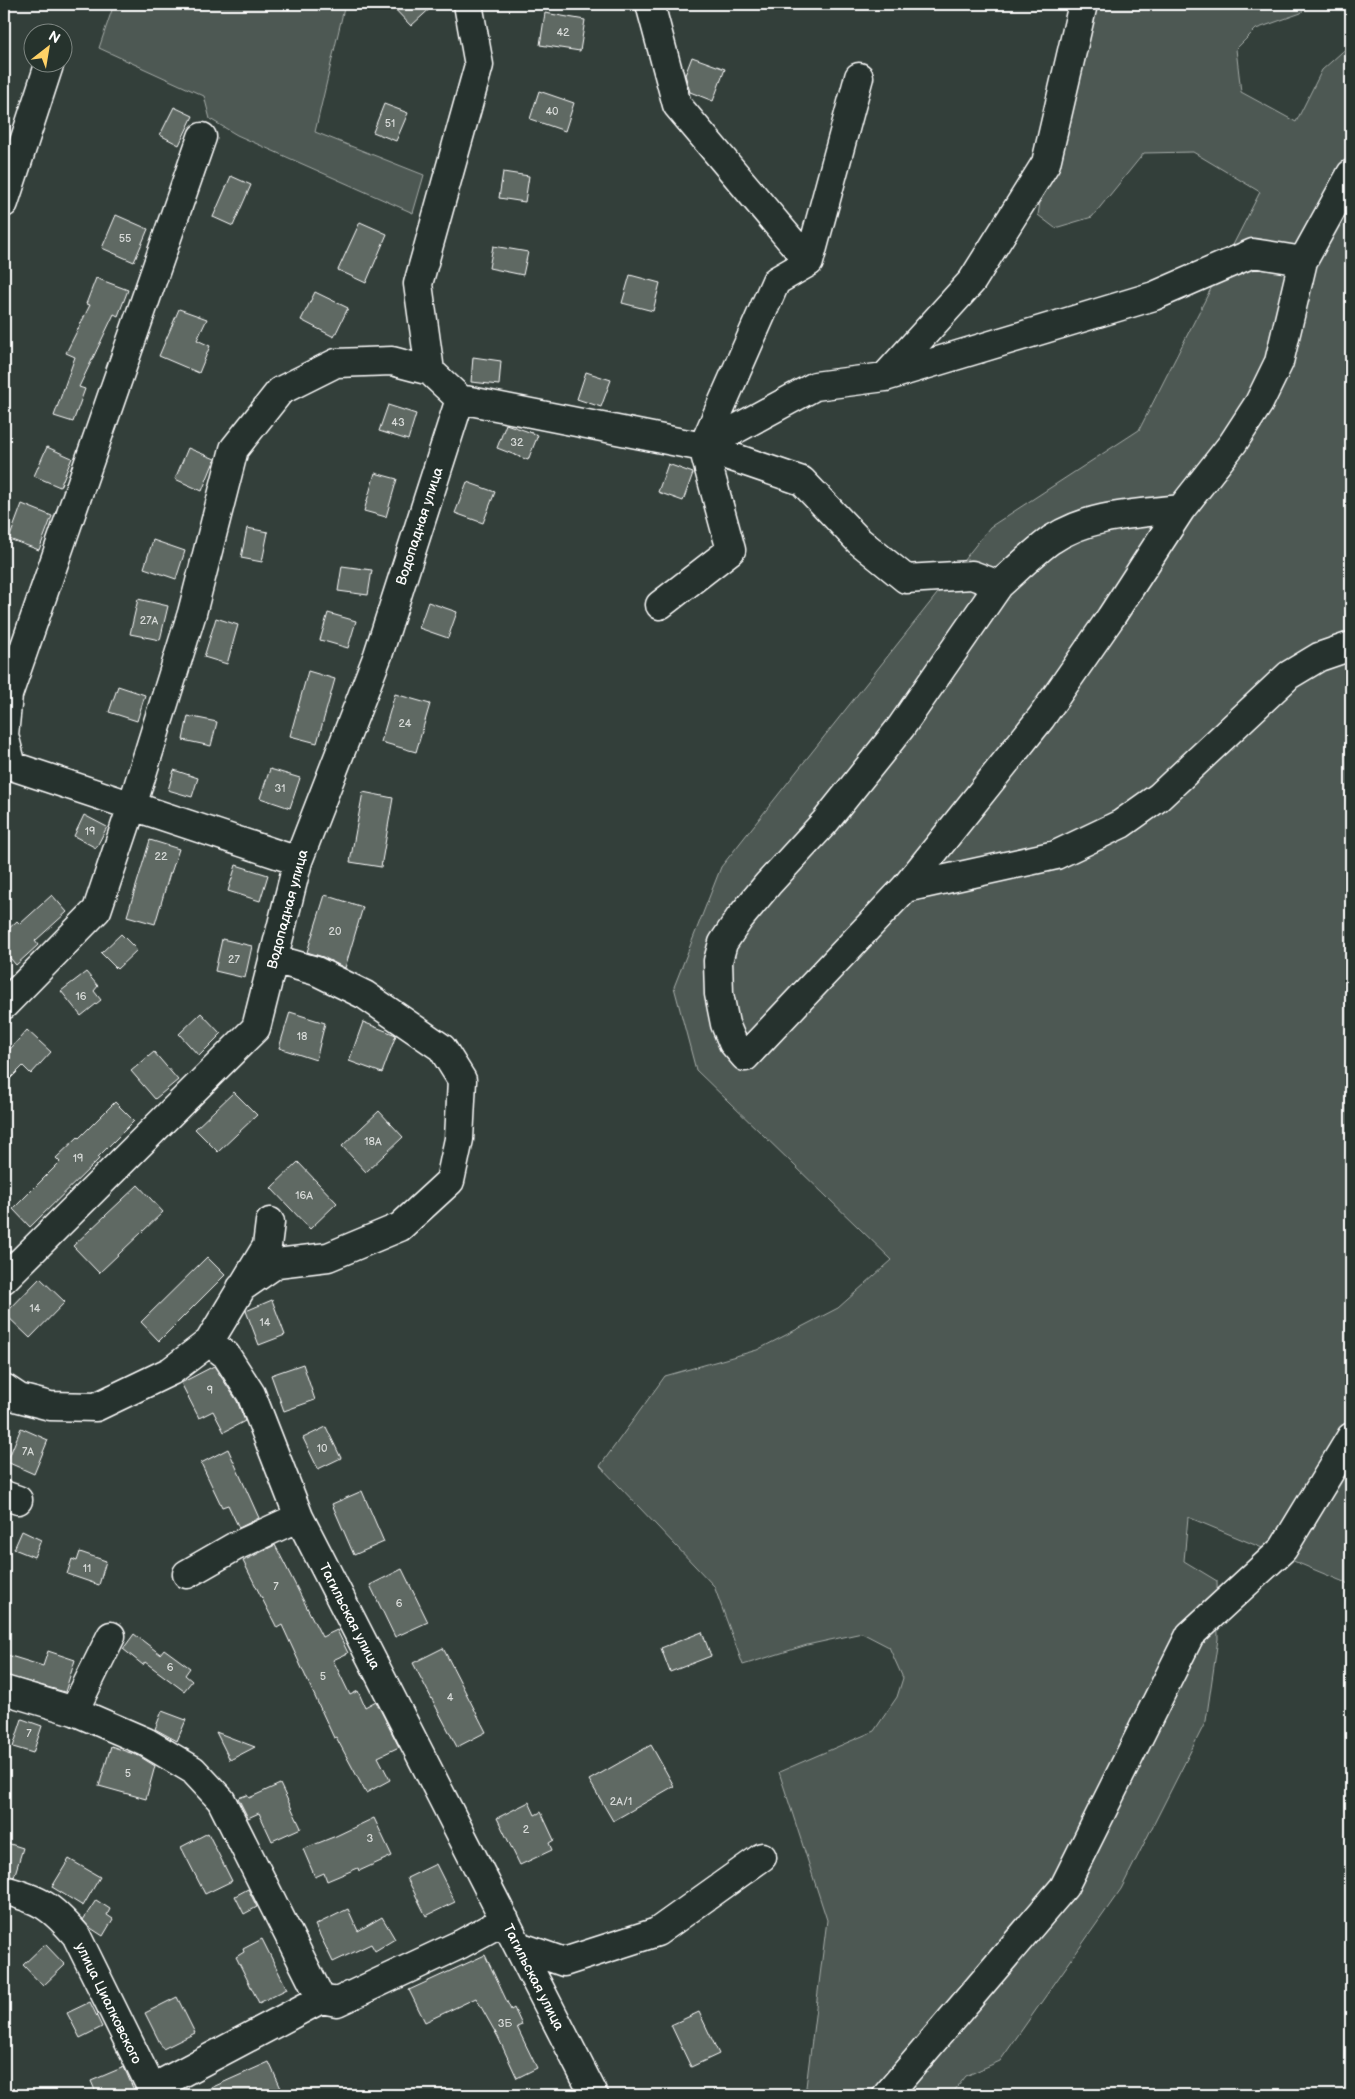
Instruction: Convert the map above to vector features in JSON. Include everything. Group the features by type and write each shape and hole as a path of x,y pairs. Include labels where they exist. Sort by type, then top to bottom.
{"street":[{"path":"430,371 418,284 479,65 468,4"},
{"path":"650,4 677,105 809,262"},
{"path":"885,376 972,281 1046,163 1083,4"},
{"path":"4,202 47,72"},
{"path":"660,605 731,550 703,447 776,281 809,262 859,77"},
{"path":"202,137 8,695 4,735 8,771 132,806 298,861"},
{"path":"1181,509 1109,516 1082,524 1051,540 999,585 901,727 825,822 768,884 739,919 723,943 718,961 719,994 725,1024 733,1043 745,1057 905,888 1040,718 1111,618 1181,509 1233,443 1259,402 1279,362 1302,261 1351,174"},
{"path":"703,447 815,386 885,376 1154,296 1253,253 1302,261"},
{"path":"4,1004 97,910 132,806 192,613 234,449 280,391 336,363 392,361 430,371 460,399 703,447 802,481 859,541 906,579 972,575 999,585"},
{"name":"Водопадная улица","path":"4,1279 256,1028 298,861 378,655 460,399"},
{"path":"905,888 1056,855 1121,824 1159,797 1289,675 1320,657 1351,646"},
{"path":"241,1288 278,1263 328,1257 400,1227 450,1181 459,1139 462,1080 442,1048 365,995 316,971 274,959"},
{"path":"4,1388 19,1398 50,1406 96,1407 171,1371 209,1342 267,1246 270,1222"},
{"name":"Тагильская улица","path":"209,1342 226,1355 250,1394 299,1517 594,2095"},
{"path":"887,2095 1064,1887 1190,1635 1283,1550 1351,1437"},
{"path":"187,1574 234,1547 299,1517"},
{"path":"74,1711 111,1636"},
{"path":"4,1690 74,1711 146,1742 193,1770 221,1800 322,1999"},
{"path":"518,1946 564,1962 657,1932 762,1857"},
{"name":"улица Циалковского","path":"4,1890 34,1898 58,1915 76,1935 153,2092"},
{"path":"153,2092 322,1999 337,2002 461,1944 505,1920"}],"shaded area":[{"path":"114,4 345,4 315,132 424,175 413,213 237,135 210,119 204,96 99,48"},
{"path":"1072,4 1308,4 1301,13 1256,29 1236,49 1241,92 1296,122 1322,70 1351,44 1351,1585 1188,1517 1184,1561 1217,1581 1218,1639 1206,1721 1121,1889 1000,2061 966,2076 951,2095 805,2095 827,1920 779,1772 874,1731 897,1697 903,1678 889,1647 862,1633 807,1645 743,1665 714,1586 600,1466 665,1376 757,1350 838,1308 892,1260 696,1070 674,987 721,867 990,527 1139,430 1260,192 1193,152 1144,153 1092,217 1055,228 1038,215"}],"building":[{"path":"390,4 435,4 411,26"},
{"path":"545,13 585,20 580,51 540,45"},
{"path":"692,57 725,69 713,101 690,92 685,75"},
{"path":"539,91 574,103 565,131 530,119"},
{"path":"384,104 408,113 396,141 373,132"},
{"path":"174,107 193,116 179,145 160,135"},
{"path":"503,172 529,176 525,202 499,198"},
{"path":"231,176 251,185 233,226 213,217"},
{"path":"116,215 148,229 134,262 102,248"},
{"path":"360,222 387,234 366,283 338,270"},
{"path":"493,246 528,252 523,275 489,268"},
{"path":"630,275 660,283 653,311 622,303"},
{"path":"96,278 128,290 118,316 114,314 79,387 85,389 73,422 54,416 75,357 66,353 90,305 86,304"},
{"path":"315,292 348,308 334,337 301,320"},
{"path":"179,309 207,319 197,340 210,346 199,373 159,356"},
{"path":"473,357 501,361 499,385 471,382"},
{"path":"586,372 611,380 601,407 577,399"},
{"path":"388,405 416,414 408,440 379,431"},
{"path":"506,424 538,435 528,460 497,448"},
{"path":"47,447 72,458 60,487 34,476"},
{"path":"188,448 215,459 202,491 175,479"},
{"path":"668,464 693,473 683,501 658,492"},
{"path":"375,473 397,479 386,517 364,511"},
{"path":"467,482 495,492 483,523 455,513"},
{"path":"22,504 52,516 39,550 9,539"},
{"path":"247,528 268,532 262,562 241,558"},
{"path":"153,540 185,551 176,579 144,568"},
{"path":"342,566 372,570 368,595 338,591"},
{"path":"138,599 168,606 160,640 130,634"},
{"path":"428,602 457,612 448,638 419,628"},
{"path":"328,613 356,621 348,648 320,640"},
{"path":"216,618 238,625 227,664 204,657"},
{"path":"308,671 335,679 317,743 290,736"},
{"path":"118,686 145,695 137,721 109,712"},
{"path":"395,694 430,704 416,752 381,742"},
{"path":"188,716 217,722 211,746 183,740"},
{"path":"270,769 300,778 290,808 260,798"},
{"path":"174,770 198,778 192,797 168,790"},
{"path":"363,792 393,798 381,867 350,862"},
{"path":"84,815 107,827 96,848 74,836"},
{"path":"150,840 179,849 155,924 127,916"},
{"path":"236,865 268,875 260,901 228,891"},
{"path":"52,895 67,912 35,941 38,945 16,965 4,951 4,933 17,921 20,924"},
{"path":"325,895 363,907 345,968 323,957 307,952"},
{"path":"121,934 137,950 117,969 101,953"},
{"path":"222,939 252,946 245,978 215,971"},
{"path":"86,972 98,986 94,991 101,1000 81,1016 61,991"},
{"path":"290,1012 325,1023 316,1060 279,1048"},
{"path":"201,1013 221,1034 199,1056 179,1034"},
{"path":"363,1022 396,1035 382,1073 349,1061"},
{"path":"27,1030 51,1052 31,1074 23,1066 4,1085 4,1056"},
{"path":"154,1052 178,1080 155,1099 131,1071"},
{"path":"234,1092 257,1115 218,1152 195,1129"},
{"path":"115,1102 134,1121 98,1157 99,1159 30,1227 13,1209 60,1162 56,1158"},
{"path":"379,1111 403,1137 366,1172 342,1146"},
{"path":"298,1162 337,1203 310,1229 271,1188"},
{"path":"138,1185 163,1212 99,1273 73,1246"},
{"path":"207,1257 225,1275 159,1341 141,1322"},
{"path":"40,1278 65,1302 30,1338 5,1314"},
{"path":"272,1300 285,1335 259,1345 246,1311"},
{"path":"303,1364 315,1400 284,1411 271,1375"},
{"path":"214,1366 237,1401 245,1421 224,1432 213,1411 199,1418 181,1383"},
{"path":"326,1427 341,1458 318,1469 303,1438"},
{"path":"21,1428 48,1440 34,1474 7,1462"},
{"path":"228,1449 259,1518 239,1528 228,1505 222,1507 201,1463"},
{"path":"362,1491 384,1542 354,1555 332,1504"},
{"path":"22,1531 41,1540 34,1557 14,1549"},
{"path":"275,1545 322,1637 337,1630 348,1653 333,1660 350,1695 358,1691 365,1707 376,1701 399,1747 378,1757 390,1780 366,1793 336,1737 334,1738 282,1625 277,1628 243,1561"},
{"path":"80,1552 106,1561 99,1585 67,1574 72,1559 77,1561"},
{"path":"402,1569 428,1622 395,1637 370,1585"},
{"path":"702,1632 711,1656 670,1672 661,1648"},
{"path":"134,1634 160,1654 164,1649 190,1668 185,1675 192,1681 184,1691 145,1662 143,1665 123,1649"},
{"path":"443,1648 486,1732 457,1747 413,1663"},
{"path":"48,1651 75,1660 65,1692 4,1675 4,1654 43,1666"},
{"path":"162,1711 186,1720 177,1741 155,1729"},
{"path":"22,1719 42,1726 33,1753 13,1747"},
{"path":"216,1732 255,1747 230,1760"},
{"path":"651,1745 674,1786 613,1821 589,1780"},
{"path":"111,1746 139,1756 155,1766 146,1799 99,1786"},
{"path":"280,1784 301,1828 272,1841 259,1813 248,1818 238,1798 247,1795 249,1798"},
{"path":"529,1802 535,1815 541,1812 554,1840 549,1843 552,1850 520,1865 497,1818"},
{"path":"374,1818 392,1856 359,1871 358,1868 327,1881 324,1873 315,1877 303,1849"},
{"path":"208,1833 232,1881 205,1894 181,1847"},
{"path":"4,1842 23,1848 14,1877 4,1875"},
{"path":"69,1859 100,1877 83,1906 52,1887"},
{"path":"436,1864 455,1902 426,1916 407,1878"},
{"path":"248,1889 257,1907 244,1914 235,1896"},
{"path":"96,1900 110,1909 107,1915 113,1919 103,1936 89,1927 83,1920"},
{"path":"348,1909 358,1931 382,1917 395,1939 375,1951 371,1944 333,1962 315,1925"},
{"path":"262,1939 287,1989 259,2003 236,1957 244,1952 243,1949"},
{"path":"45,1944 65,1965 43,1986 23,1965"},
{"path":"485,1955 511,2010 514,2008 522,2025 517,2027 537,2068 517,2078 498,2037 476,1998 425,2022 409,1990"},
{"path":"177,1997 195,2033 163,2049 145,2013"},
{"path":"90,2002 102,2027 80,2038 67,2013"},
{"path":"699,2012 719,2054 691,2067 671,2025"},
{"path":"269,2062 284,2095 195,2095"},
{"path":"124,2067 136,2095 97,2095 91,2081"}]}
